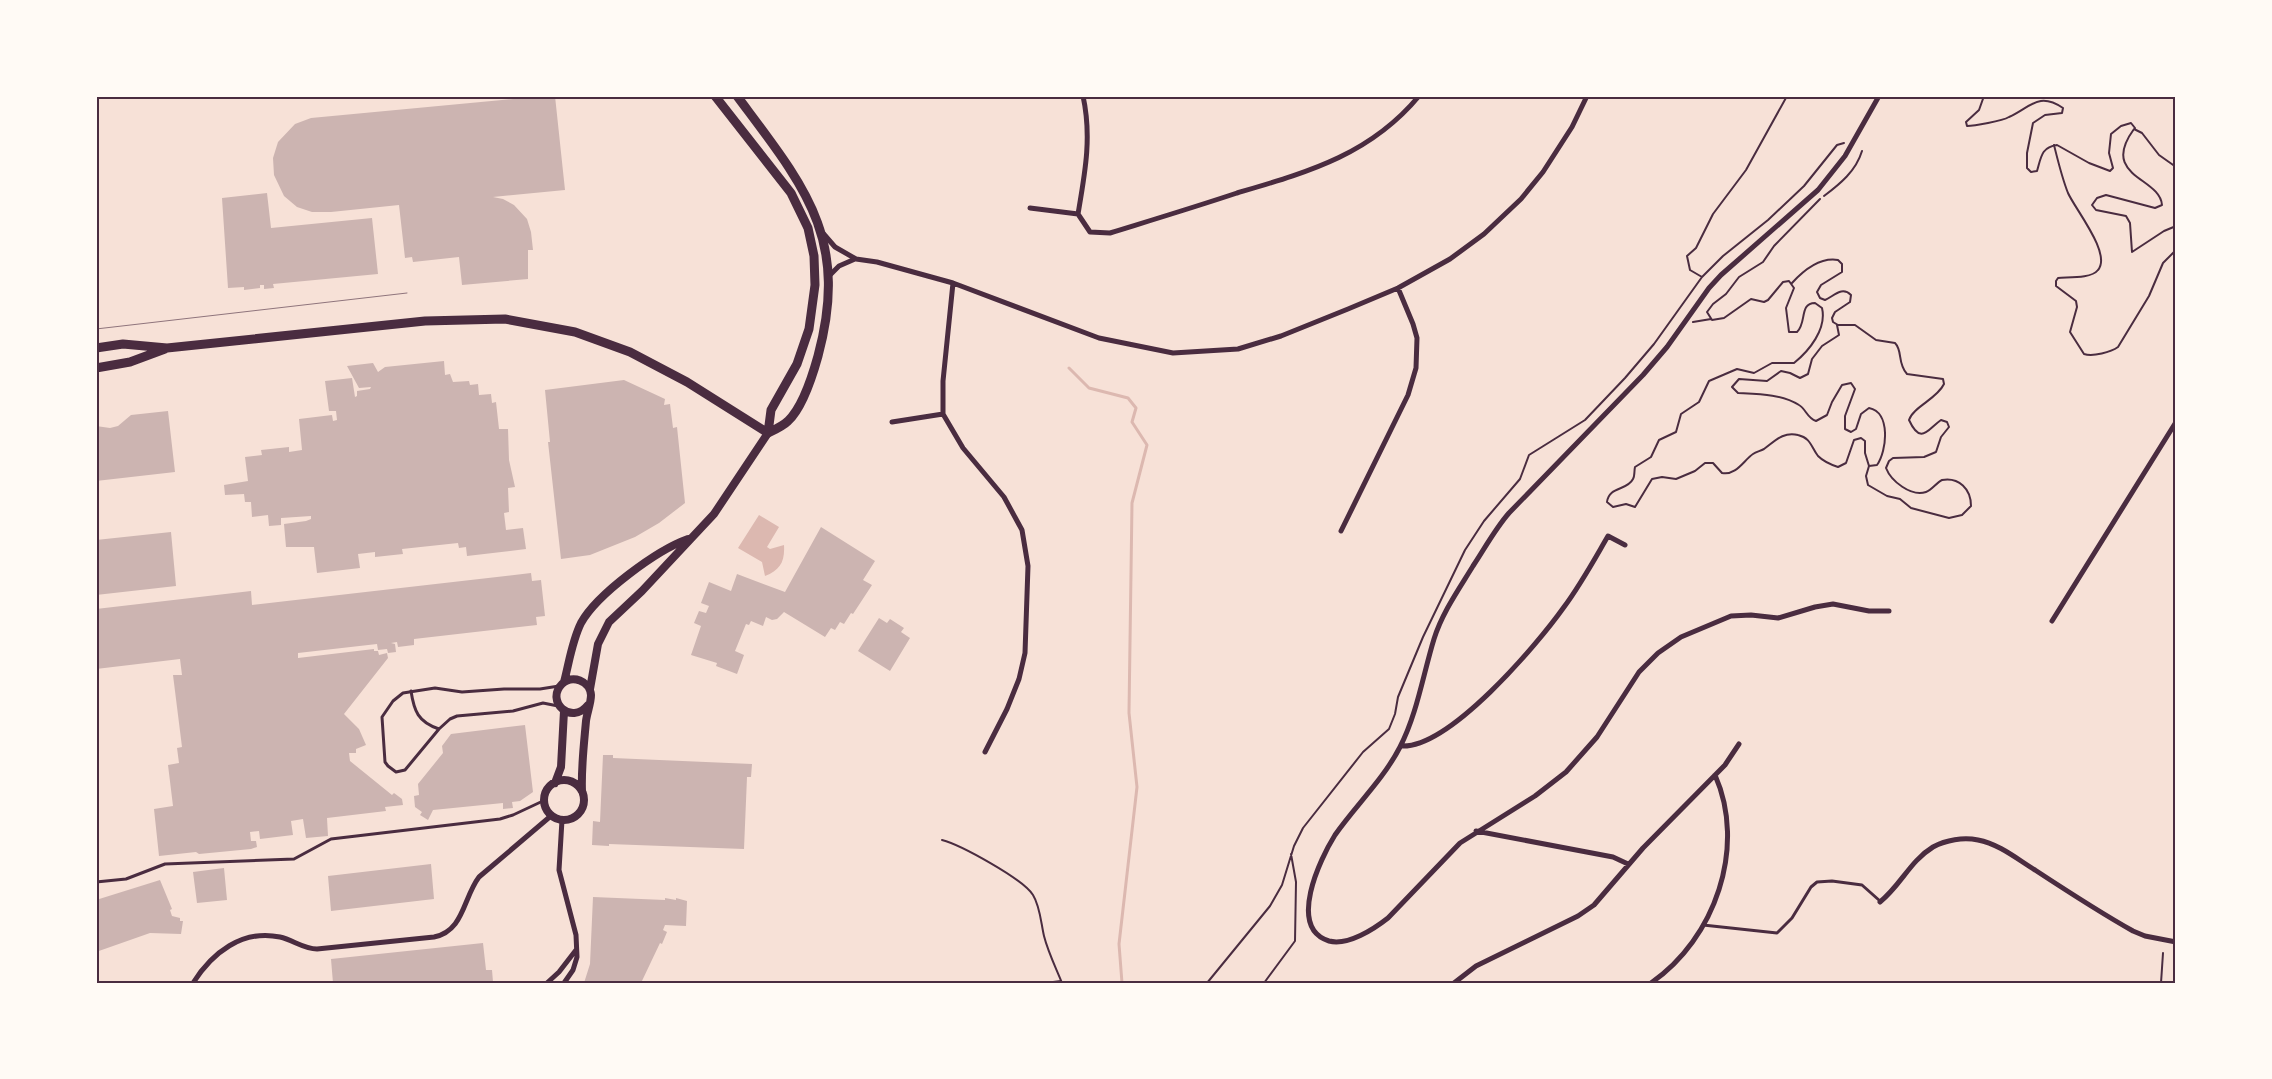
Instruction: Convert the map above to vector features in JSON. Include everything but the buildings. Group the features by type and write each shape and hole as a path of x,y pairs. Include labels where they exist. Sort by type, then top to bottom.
{"main road":[{"path":"715,96 791,192 808,228 814,256 815,285 809,329 797,364 770,410 768,433"},
{"path":"737,96 792,170 813,208 821,231 828,277 824,326 810,380 788,421 768,433"},
{"path":"96,348 123,344 167,348 425,321 505,319 575,332 630,352 687,382 768,433"},
{"path":"96,368 130,362 167,348"}],"street":[{"path":"1083,96 1089,127 1089,144 1078,214 1090,232 1110,233 1328,164 1376,138 1393,124 1419,96"},
{"path":"821,231 835,247 856,259 877,262 953,283 1099,338 1173,353 1238,349 1282,336 1398,288 1450,259 1484,234 1521,199 1558,150 1587,96"},
{"path":"1879,96 1845,156 1827,180 1808,200 1721,275 1709,288 1667,347 1643,375 1509,513 1495,532 1444,615 1434,637 1401,746 1386,772 1338,831 1325,854 1307,910 1308,919 1317,933 1330,941 1344,940 1382,923 1394,913 1453,849 1476,831 1534,796 1566,772 1597,737 1639,672 1658,653 1681,637 1731,616 1751,615 1778,618 1815,607 1833,604 1869,611 1889,611"},
{"path":"1030,208 1078,214"},
{"path":"828,277 840,266 856,259"},
{"path":"953,283 943,381 943,414 963,448 1004,497 1022,530 1028,566 1025,653 1019,679 1007,709 985,752"},
{"path":"1341,531 1408,395 1416,368 1417,338 1398,288"},
{"path":"892,422 943,414"},
{"path":"2052,621 2176,422"},
{"path":"582,791 576,784 568,781 555,783 550,787 545,800 546,806 552,815 562,820 576,816 582,809 584,800 582,791 588,687 598,644 609,622 642,591 724,502 768,433"},
{"path":"1401,746 1411,747 1433,737 1486,695 1526,654 1564,607 1608,536 1625,545"},
{"path":"555,783 561,767 565,710 557,696 565,682 578,632 592,608 606,594 673,544 690,538"},
{"path":"565,682 581,681 588,687"},
{"path":"565,710 580,712 588,705"},
{"path":"1454,983 1476,966 1589,910 1628,864 1725,765 1739,744"},
{"path":"1651,983 1675,963 1703,925 1718,892 1728,853 1728,832 1721,789 1715,775"},
{"path":"193,983 214,956 226,946 248,938 280,937 317,949 434,937 444,934 454,926 462,914 471,890 479,877 552,815"},
{"path":"562,820 559,870 576,935 576,964 564,983"},
{"path":"1476,831 1613,857 1628,864"},
{"path":"1880,902 1890,894 1913,863 1923,853 1949,841 1976,840 2001,849 2133,931 2145,936 2176,942"},
{"path":"547,983 559,972 576,950"}],"lane":[{"path":"565,682 540,689 462,692 435,688 411,691 397,696 382,717 383,748 388,766 396,772 405,770 444,723 457,716 513,711 543,703 565,710"},
{"path":"411,691 413,706 419,718 429,726 439,729"},
{"path":"96,882 126,879 165,864 294,859 332,839 500,819 545,800"},
{"path":"1703,925 1777,933 1792,918 1811,887 1824,880 1862,885 1880,902"}],"path":[{"path":"1702,277 1690,270 1688,256 1696,248 1713,214 1746,170 1787,96"},
{"path":"1984,96 1979,110 1966,122 1966,126 2004,119 2034,102 2046,102 2062,107 2064,110 2062,114 2045,115 2033,123 2026,153 2030,171 2036,171 2042,153 2054,145 2061,146 2089,163 2110,171 2112,168 2109,153 2111,134 2126,124 2131,123 2147,138 2159,155 2176,167"},
{"path":"2136,128 2124,145 2122,153 2124,160 2136,177 2160,197 2162,205 2155,208 2106,195 2096,198 2092,203 2092,208 2126,216 2130,223 2132,252 2164,231 2176,226"},
{"path":"1207,983 1270,906 1282,885 1298,838 1311,817 1363,752 1388,729 1395,714 1398,697 1423,637 1465,550 1484,521 1520,479 1529,455 1550,440 1574,428 1596,408 1654,344 1702,277 1724,256 1768,220 1804,186 1837,145 1844,143"},
{"path":"2054,145 2067,192 2097,242 2101,255 2100,265 2095,272 2072,279 2058,278 2056,281 2056,286 2076,301 2077,307 2070,332 2084,354 2111,351 2118,347 2149,296 2163,262 2176,250"},
{"path":"1710,319 1707,314 1709,307 1726,294 1738,277 1763,262 1774,246 1822,198 1843,182 1860,158 1862,151"},
{"path":"1792,283 1812,266 1833,259 1841,262 1843,266 1842,272 1821,285 1817,292 1820,298 1824,300 1842,291 1851,295 1850,302 1833,315 1832,320 1837,325 1840,333 1838,337 1824,344 1813,356 1810,371 1805,376 1800,378 1781,371 1766,381 1739,379 1732,387 1738,393 1785,397 1801,406 1809,417 1816,421 1827,416 1832,402 1842,385 1851,383 1854,385 1855,392 1843,423 1845,429 1851,432 1856,429 1860,414 1869,408 1878,412 1884,422 1881,459 1878,466 1869,466"},
{"path":"1686,319 1693,322 1710,319 1720,320 1751,299 1766,301 1783,282 1788,281 1792,283"},
{"path":"1792,283 1793,291 1786,308 1789,332 1797,332 1802,326 1805,308 1808,304 1815,303 1822,308 1822,323 1811,347 1794,363 1772,364 1754,373 1737,369 1709,381 1705,386 1701,399 1680,416 1676,432 1656,442 1651,457 1635,467 1633,480 1613,491 1607,502 1612,507 1626,504 1635,507 1652,479 1662,477 1676,479 1695,471 1706,463 1713,464 1724,474 1729,474 1743,465 1754,453 1764,449 1777,438 1789,434 1799,435 1808,439 1820,458 1838,467 1846,463 1854,440 1861,438 1865,441 1865,453 1869,466 1866,476 1868,484 1887,496 1900,499 1911,508 1954,518 1965,513 1971,506 1968,492 1959,482 1942,480 1928,491 1917,492 1902,486 1886,468 1892,458 1924,457 1936,452 1941,437 1948,427 1947,422 1940,420 1928,433 1924,434 1916,431 1910,420 1912,414 1941,390 1944,384 1943,378 1907,374 1900,363 1898,346 1895,343 1876,340 1852,324 1837,325"},
{"path":"942,840 954,843 1005,873 1028,888 1034,895 1045,939 1061,982 1045,983"},
{"path":"1264,983 1267,976 1289,951 1295,941 1296,882 1291,854"},
{"path":"2161,983 2163,953"}],"shaded area":[{"path":"759,515 779,527 767,547 770,549 784,545 784,556 780,565 765,576 762,562 738,548"}],"waterway":[{"path":"1069,368 1089,388 1128,398 1136,408 1132,422 1147,445 1132,503 1129,713 1137,787 1119,944 1122,983"}],"tram line":[{"path":"96,329 407,293"}]}
